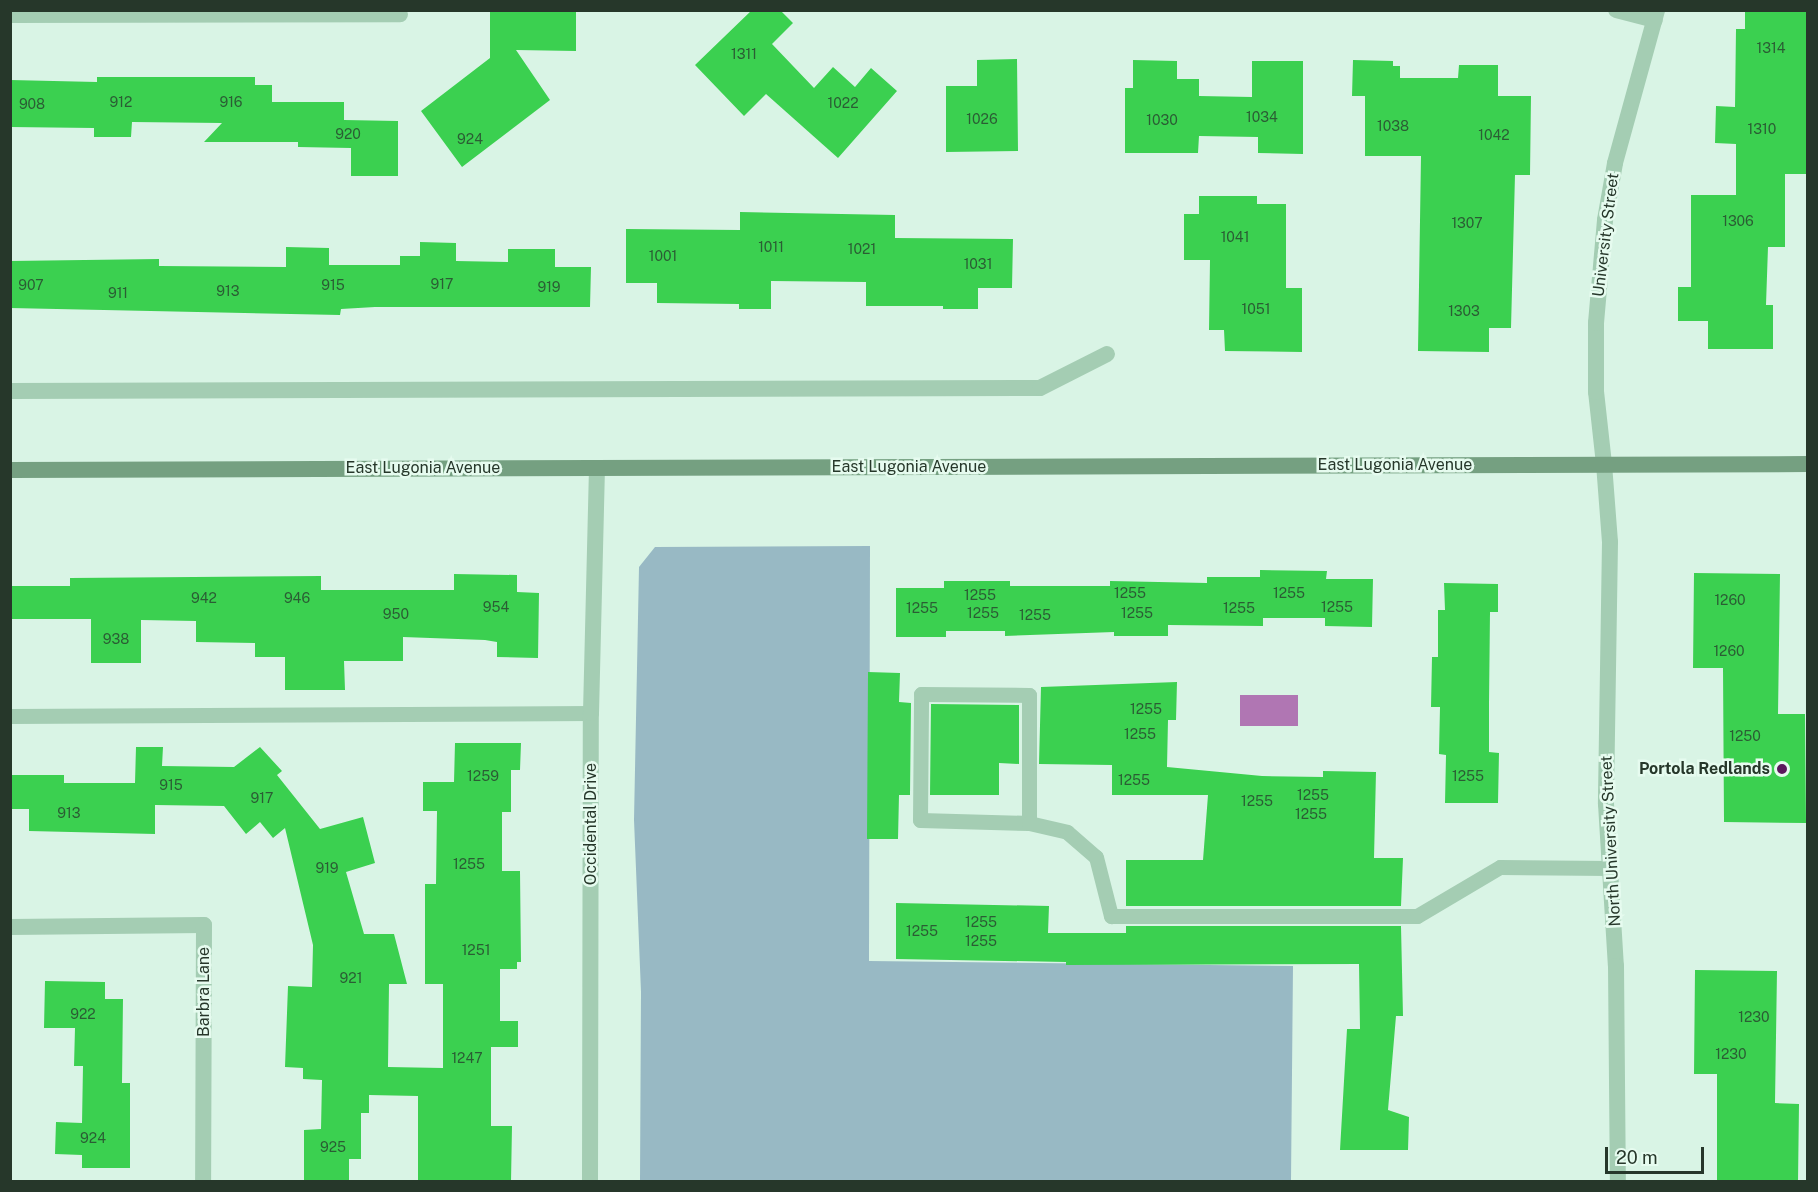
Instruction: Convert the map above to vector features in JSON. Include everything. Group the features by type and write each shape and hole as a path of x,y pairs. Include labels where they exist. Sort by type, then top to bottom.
{"main road":[{"name":"East Lugonia Avenue","path":"10,470 1808,464"}],"street":[{"path":"1617,10 1656,15"},
{"path":"10,15 400,14"},
{"name":"University Street","path":"1604,464 1596,392 1596,323 1605,220 1615,163 1656,15"},
{"path":"10,391 1040,388 1107,354"},
{"name":"North University Street","path":"1604,464 1610,542 1609,868 1616,966 1618,1182"},
{"name":"Occidental Drive","path":"590,1182 591,713 597,468"},
{"name":"Barbra Lane","path":"10,927 204,925 203,1182"}],"lane":[{"path":"1029,823 1029,695 921,694 920,820 1029,823 1067,832 1096,857 1111,916 1417,916 1500,867 1609,868"},
{"path":"10,716 591,713"}],"shaded area":[{"path":"870,546 869,961 1293,966 1291,1181 640,1181 641,992 634,820 639,567 655,547"},
{"path":"1240,695 1298,695 1298,726 1240,726"}],"building":[{"path":"490,10 576,10 576,51 516,50 550,100 462,167 421,111 490,58"},
{"path":"752,10 780,10 793,23 772,44 814,88 833,67 855,87 871,68 897,91 838,158 766,94 744,116 695,65"},
{"path":"1745,10 1807,10 1808,174 1785,174 1785,247 1768,247 1766,305 1773,305 1773,349 1708,349 1708,321 1678,321 1678,287 1691,287 1691,195 1736,195 1736,144 1715,143 1716,106 1735,107 1736,29 1745,29"},
{"path":"1017,59 1018,151 946,152 946,86 977,86 977,60"},
{"path":"1133,60 1177,61 1177,79 1199,79 1199,96 1252,97 1252,61 1303,61 1303,154 1258,153 1258,137 1199,136 1198,153 1125,153 1125,88 1133,88"},
{"path":"1353,60 1393,61 1393,66 1400,66 1400,78 1458,78 1459,65 1498,65 1498,96 1531,96 1530,175 1515,175 1511,328 1489,328 1489,352 1418,351 1421,156 1365,156 1365,96 1352,96"},
{"path":"97,77 255,77 255,85 272,85 272,102 344,102 344,120 398,121 398,176 351,176 351,148 298,147 298,142 204,142 222,123 132,122 131,137 94,137 94,128 10,127 10,80 97,82"},
{"path":"1199,196 1257,196 1257,204 1286,204 1286,288 1302,288 1302,352 1225,351 1224,330 1209,330 1210,260 1184,260 1184,214 1199,214"},
{"path":"740,212 895,215 895,238 1013,239 1012,288 978,288 978,309 943,309 943,306 866,306 866,282 771,281 771,309 739,309 739,304 657,303 657,283 626,283 626,229 740,230"},
{"path":"420,242 456,243 456,261 508,262 508,249 555,249 555,267 591,267 590,307 375,307 341,309 340,315 10,308 10,261 159,259 159,266 286,267 286,247 329,248 329,265 400,265 400,256 420,256"},
{"path":"1260,570 1327,571 1326,579 1373,579 1372,627 1325,626 1325,618 1263,618 1263,626 1168,625 1168,636 1114,636 1114,632 1005,636 1005,631 946,631 946,637 896,637 896,588 944,588 944,581 1010,581 1010,586 1110,586 1110,581 1207,583 1207,577 1260,577"},
{"path":"1694,573 1780,574 1778,714 1805,714 1806,823 1724,822 1723,668 1693,668"},
{"path":"454,574 517,575 517,592 539,593 538,658 497,657 497,642 485,640 403,637 403,661 344,661 345,690 285,690 285,657 255,657 255,643 196,642 196,621 141,620 141,663 91,663 91,619 10,619 10,586 70,586 70,578 321,576 321,590 454,590"},
{"path":"1444,583 1498,584 1498,612 1490,612 1489,752 1499,753 1498,803 1445,803 1446,755 1439,754 1440,707 1431,707 1432,657 1438,657 1438,610 1445,610"},
{"path":"868,672 900,673 899,702 911,703 910,795 899,795 898,839 867,839"},
{"path":"1177,682 1176,720 1168,720 1167,767 1262,776 1323,777 1323,771 1376,772 1374,858 1403,858 1401,906 1126,906 1126,860 1203,860 1208,795 1112,795 1112,765 1039,764 1041,687"},
{"path":"931,704 1019,705 1019,764 999,763 999,795 930,795"},
{"path":"455,743 521,743 520,770 511,770 511,812 502,812 502,871 520,871 521,962 517,962 517,969 500,969 500,1021 518,1021 518,1047 491,1047 491,1126 512,1126 511,1182 418,1182 418,1096 369,1095 369,1113 361,1113 361,1159 349,1159 349,1182 304,1182 304,1130 321,1129 322,1080 303,1079 303,1068 285,1067 288,986 312,987 313,945 285,828 273,838 260,822 246,834 224,806 155,805 155,834 29,831 29,809 10,809 10,775 64,775 64,783 135,783 136,747 163,747 162,766 234,767 260,747 282,771 277,775 320,829 363,817 375,863 346,872 364,934 394,934 407,984 389,984 388,1067 443,1068 443,984 425,984 425,884 436,884 437,811 423,811 423,782 454,782"},
{"path":"896,903 1049,906 1048,933 1126,933 1126,926 1401,926 1403,1016 1396,1016 1388,1110 1409,1117 1408,1150 1340,1150 1347,1029 1360,1029 1359,964 1066,965 1066,962 896,959"},
{"path":"1695,970 1777,971 1775,1103 1799,1104 1798,1182 1717,1182 1717,1074 1694,1074"},
{"path":"45,981 105,982 105,999 123,999 122,1083 130,1083 130,1168 82,1168 82,1155 55,1154 56,1122 82,1123 83,1066 74,1066 75,1028 44,1028"}],"place":[{"name":"Portola Redlands","path":"1782,769"}]}
